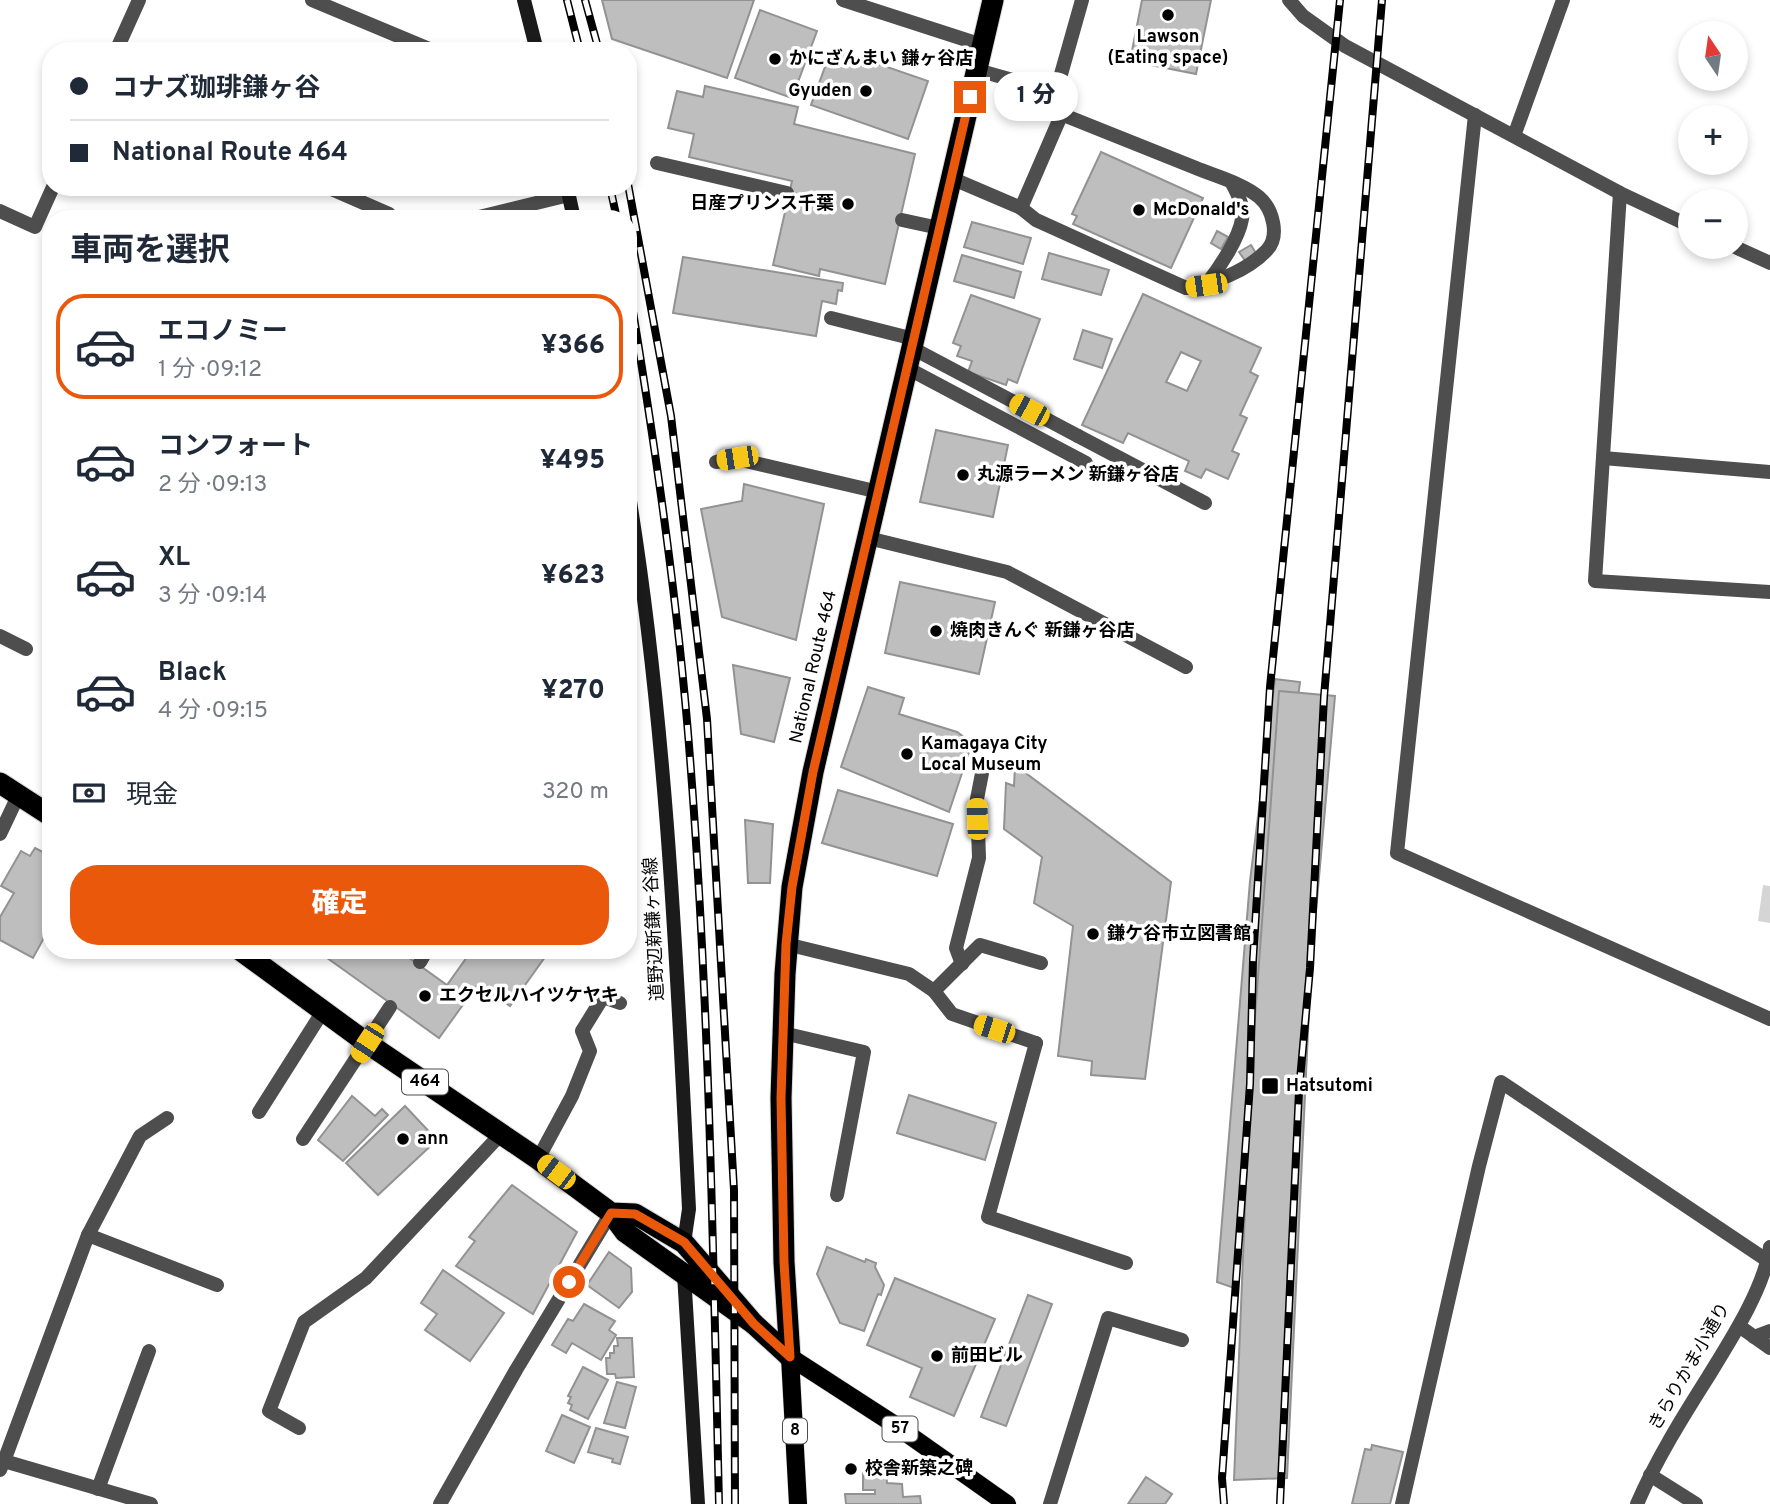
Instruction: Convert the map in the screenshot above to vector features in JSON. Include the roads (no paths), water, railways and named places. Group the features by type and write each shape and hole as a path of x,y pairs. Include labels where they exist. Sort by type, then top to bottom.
{"highway":[{"name":"National Route 464","path":"790,1357 784,1262 781,1098 786,944 800,832 993,0"},
{"path":"0,783 42,810"},
{"name":"464","path":"252,959 367,1043 538,1159 611,1213 625,1232 754,1324 790,1357"},
{"name":"464","path":"611,1213 635,1214 684,1242 754,1324"}],"main road":[{"name":"8","path":"790,1357 798,1504"},
{"name":"57","path":"790,1357 892,1423 1007,1504"}],"street":[{"path":"120,42 139,0"},
{"path":"312,0 412,42"},
{"path":"524,0 532,42"},
{"path":"843,0 982,45"},
{"path":"977,70 1056,92 1082,0"},
{"path":"1289,0 1303,16 1345,46 1620,193 1678,220"},
{"path":"1514,136 1563,0"},
{"path":"1021,208 1070,95"},
{"path":"951,178 1021,208 1036,220 1185,288 1206,285 1250,263 1269,248 1274,234 1272,218 1260,198 1232,183 1062,114"},
{"path":"1475,115 1397,853 1770,1019"},
{"path":"657,163 787,193"},
{"path":"1206,285 1223,263 1242,219 1241,200 1232,183"},
{"path":"1620,193 1595,581 1770,592"},
{"path":"348,196 380,210"},
{"path":"503,210 551,196"},
{"path":"0,211 35,227 42,211"},
{"path":"902,220 939,228"},
{"path":"1748,253 1770,263"},
{"path":"831,318 911,351 1205,503"},
{"path":"911,351 1086,463"},
{"path":"716,462 737,458 879,492"},
{"path":"1603,458 1770,472"},
{"path":"868,538 1007,572 1186,667"},
{"name":"道野辺新鎌ヶ谷線","path":"637,545 672,873 689,1209 684,1242"},
{"path":"0,636 26,649"},
{"path":"962,964 956,948 979,858 977,799 984,763"},
{"path":"0,834 19,794"},
{"path":"786,944 909,974 934,991 952,1014 1036,1043 988,1217 1126,1263"},
{"path":"934,991 980,945 1041,962"},
{"path":"538,1159 572,1096 590,1051 582,1031 603,997 620,1003"},
{"path":"303,1139 390,1007"},
{"path":"259,1112 323,1011"},
{"path":"783,1033 864,1052 837,1195"},
{"path":"1402,1504 1479,1166 1501,1082 1769,1254"},
{"path":"151,1504 2,1465 88,1235 140,1136 167,1118"},
{"path":"299,1428 269,1410 304,1321 366,1278 501,1134"},
{"path":"440,1504 516,1370 611,1213"},
{"path":"88,1235 217,1285"},
{"name":"きらりかま小通り","path":"1637,1504 1650,1475 1739,1326 1769,1254"},
{"path":"684,1274 697,1504"},
{"path":"1050,1504 1108,1318 1182,1340"},
{"path":"1739,1326 1770,1348"},
{"path":"1754,1336 1770,1331"},
{"path":"98,1489 149,1351"},
{"path":"1650,1475 1696,1504"}],"railway":[{"path":"567,0 578,42"},
{"path":"585,0 597,42"},
{"path":"1224,1504 1222,1478 1250,1084 1253,960 1270,687 1340,0"},
{"path":"1280,1504 1299,1091 1310,968 1324,697 1382,0"},
{"path":"612,196 615,210"},
{"path":"630,196 633,210"},
{"path":"637,233 671,416 707,719 734,1190 735,1504"},
{"path":"637,338 669,555 682,666 694,819 709,1112 719,1504"}],"place":[{"name":"Lawson (Eating space)","path":"1168,15"},
{"name":"かにざんまい 鎌ヶ谷店","path":"775,59"},
{"name":"Gyuden","path":"866,91"},
{"name":"日産プリンス千葉","path":"848,204"},
{"name":"McDonald's","path":"1139,210"},
{"name":"丸源ラーメン 新鎌ヶ谷店","path":"963,475"},
{"name":"焼肉きんぐ 新鎌ヶ谷店","path":"936,631"},
{"name":"Kamagaya City Local Museum","path":"907,754"},
{"name":"鎌ケ谷市立図書館","path":"1093,934"},
{"name":"エクセルハイツケヤキ","path":"425,996"},
{"name":"Hatsutomi","path":"1270,1086"},
{"name":"ann","path":"403,1139"},
{"name":"前田ビル","path":"937,1356"},
{"name":"校舎新築之碑","path":"851,1469"}]}
